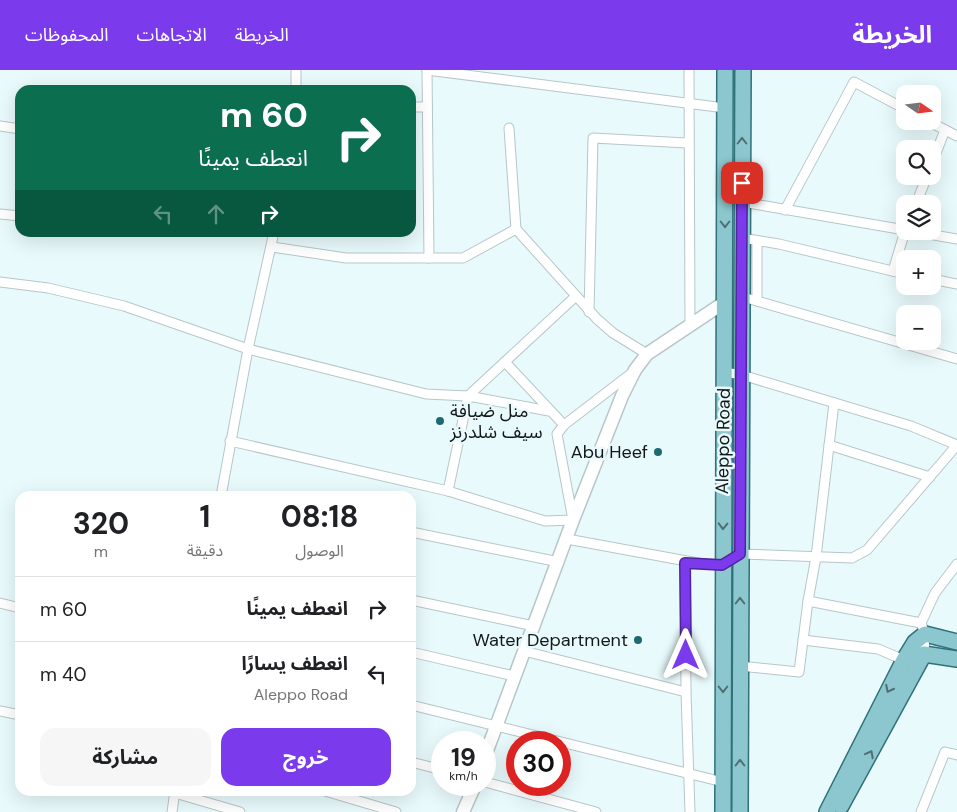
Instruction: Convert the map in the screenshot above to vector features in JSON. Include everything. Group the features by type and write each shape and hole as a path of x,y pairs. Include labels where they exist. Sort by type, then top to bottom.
{"main road":[{"name":"Aleppo Road","path":"723,812 722,565 725,70"},
{"name":"Aleppo Road","path":"740,812 742,375 750,299 750,240 742,202 743,70"},
{"path":"827,812 904,660 923,629 957,642"},
{"path":"838,812 924,654 957,659"}],"street":[{"path":"296,70 296,85"},
{"path":"429,258 427,70 725,108"},
{"path":"689,70 687,142 690,327"},
{"path":"785,210 854,82 896,104"},
{"path":"416,107 427,107"},
{"path":"0,126 15,128"},
{"path":"509,128 516,229 589,312 613,333 647,354"},
{"path":"941,128 957,136"},
{"path":"941,140 945,130"},
{"path":"589,312 593,138 687,142"},
{"path":"742,202 896,229"},
{"path":"0,214 15,216"},
{"path":"272,248 346,258 464,258 516,229"},
{"path":"941,236 957,239"},
{"path":"222,491 248,349 273,237"},
{"path":"750,240 896,272"},
{"path":"893,271 902,240"},
{"path":"941,281 957,284"},
{"path":"0,282 48,288 124,306 248,349 426,394 468,396 549,411"},
{"path":"448,491 468,396 576,296"},
{"path":"750,299 957,359"},
{"path":"493,731 559,562 573,520 622,396 635,370 647,354 725,302"},
{"path":"505,362 564,425"},
{"path":"573,520 557,434 564,425 635,370"},
{"path":"567,540 685,563 722,565 740,554 852,558 867,550 957,445 911,426 742,375 724,372"},
{"path":"740,666 799,672 816,557 834,403"},
{"path":"230,441 448,491 545,521 573,520"},
{"path":"829,445 930,477"},
{"path":"416,533 559,562"},
{"path":"685,563 686,692 690,812"},
{"path":"924,654 923,629 935,593 957,564"},
{"path":"416,601 534,626"},
{"path":"808,601 923,629"},
{"path":"0,603 15,607"},
{"path":"803,640 878,649 904,660"},
{"path":"524,651 686,692"},
{"path":"416,653 514,676"},
{"path":"416,706 723,782"},
{"path":"0,711 15,714"},
{"path":"921,812 945,752 957,755"},
{"path":"416,763 431,767"},
{"path":"496,785 596,812"},
{"path":"172,812 174,796"},
{"path":"188,796 240,812"},
{"path":"342,796 396,812"},
{"path":"463,812 470,796"}],"place":[{"name":"منل ضيافة سيف شلدرنز","path":"440,421"},
{"name":"Abu Heef","path":"658,452"},
{"name":"Water Department","path":"638,640"}],"route":[{"path":"686,655 685,563 722,565 740,554 743,297 742,183"}]}
